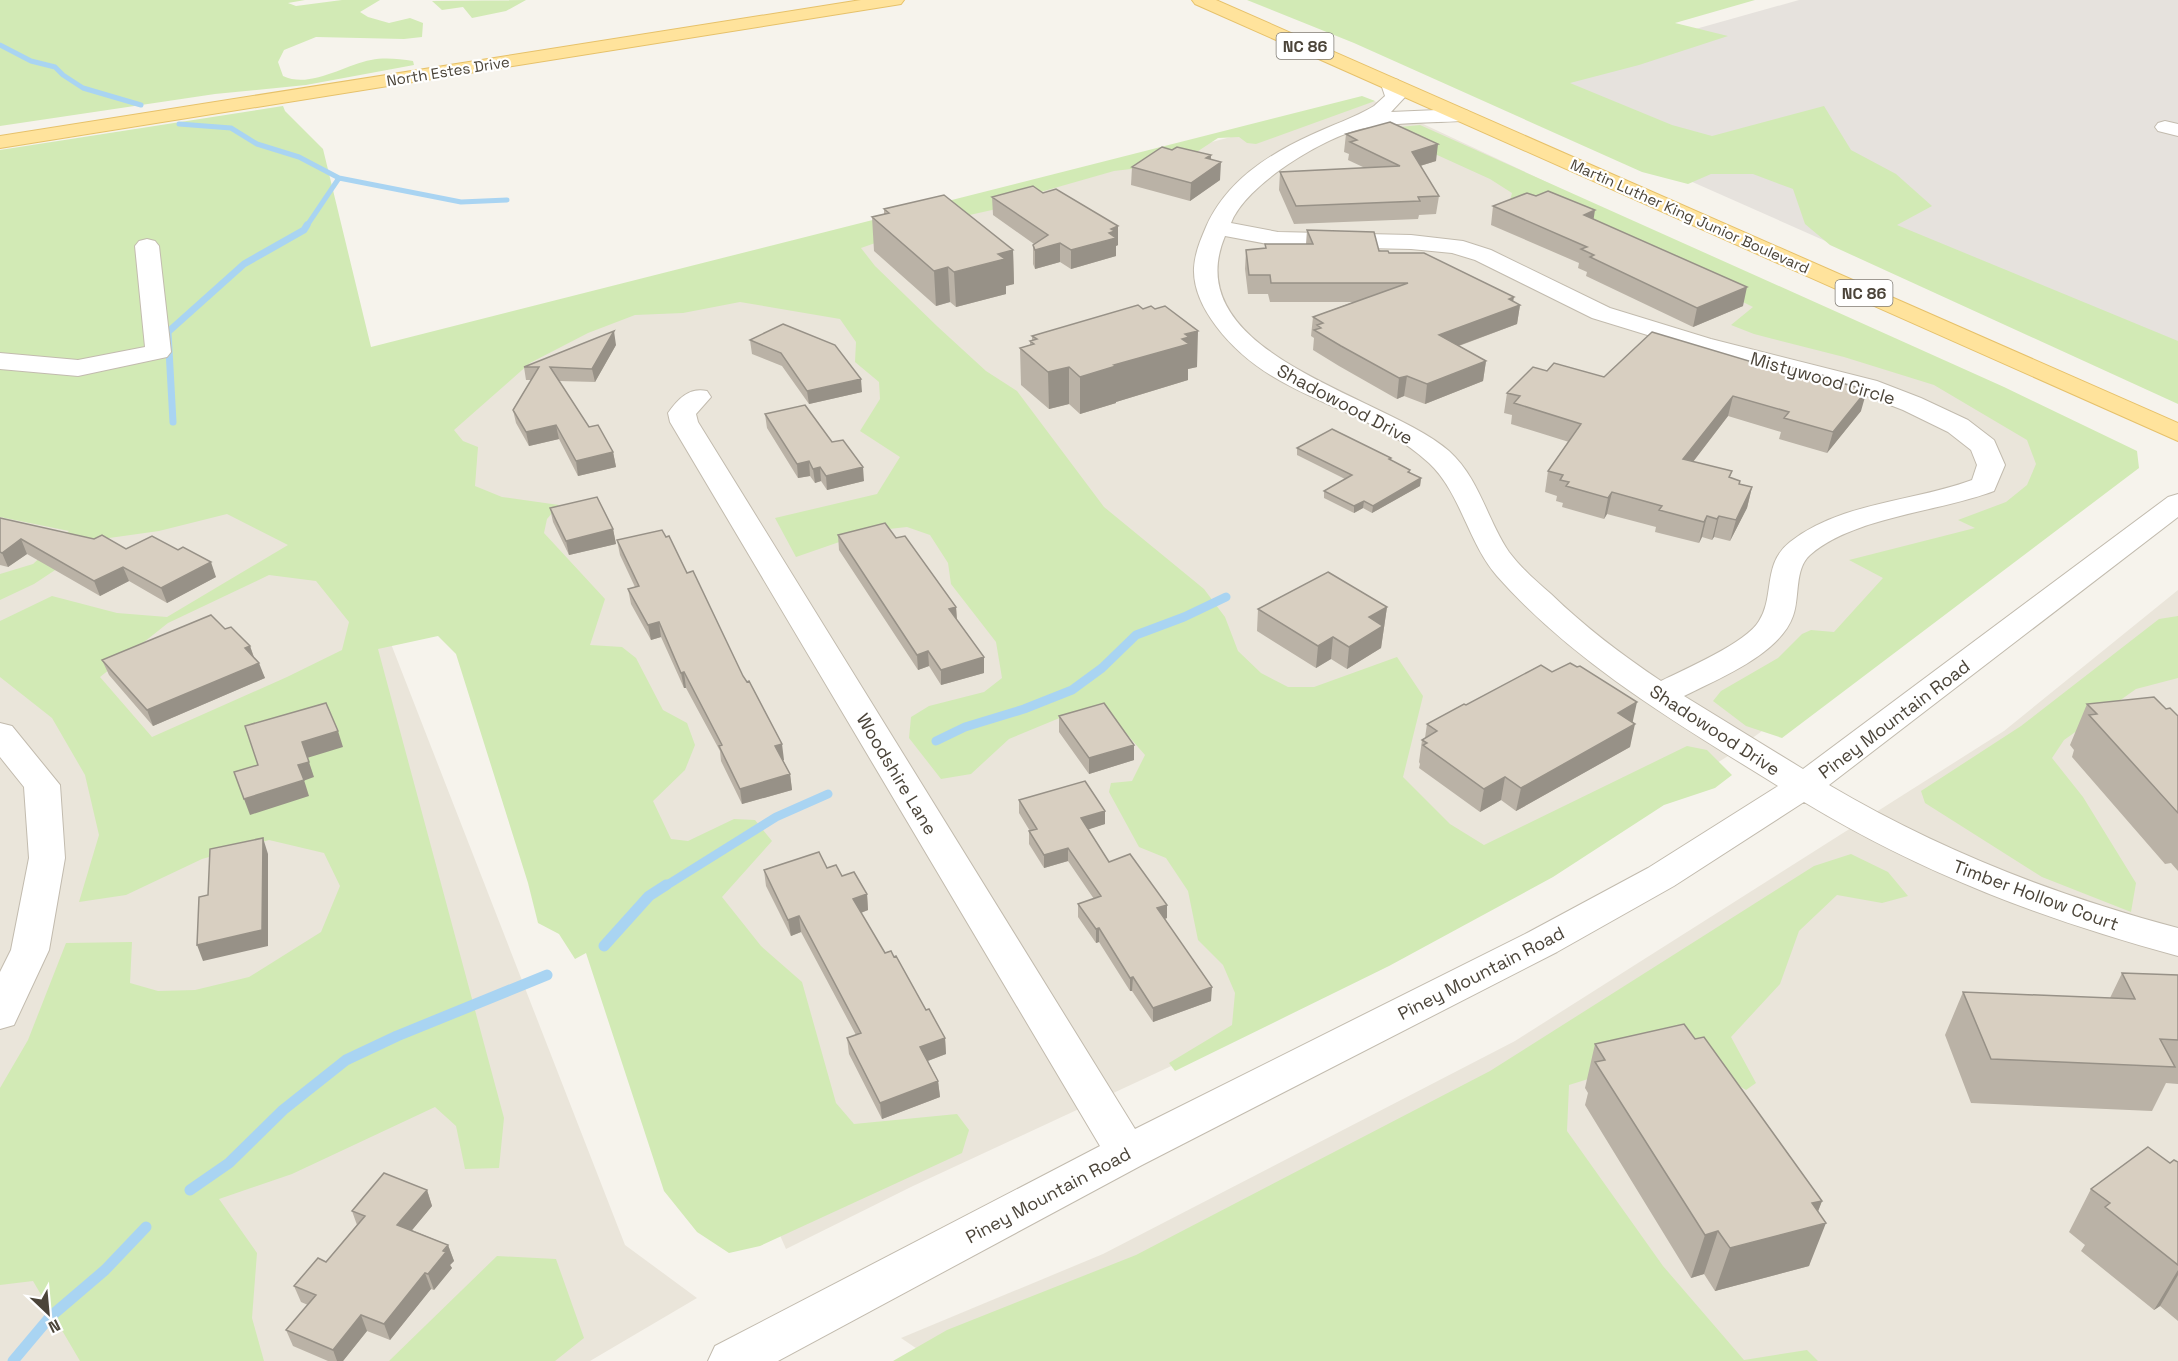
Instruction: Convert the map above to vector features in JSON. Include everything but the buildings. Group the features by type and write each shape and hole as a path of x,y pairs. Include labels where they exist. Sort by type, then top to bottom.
{"main road":[{"name":"North Estes Drive","path":"0,142 895,0"},
{"name":"Martin Luther King Junior Boulevard","path":"1201,0 2178,433"}],"street":[{"name":"Shadowood Drive","path":"1391,84 1395,97 1390,103 1359,123 1304,146 1266,170 1226,208 1207,253 1206,279 1213,304 1233,332 1269,364 1295,379 1388,422 1440,458 1470,499 1497,556 1558,619 1611,663 1804,786"},
{"name":"Shadowood Drive","path":"1359,123 1391,118 1461,115"},
{"name":"Mistywood Circle","path":"1218,228 1278,239 1411,242 1455,246 1483,255 1601,313 1702,344 1868,387 1958,426 1984,446 1991,465 1984,485 1962,495 1863,519 1812,539 1796,552 1788,566 1776,622 1766,633 1732,656 1660,695"},
{"path":"0,361 78,368 158,352 147,246"},
{"name":"Woodshire Lane","path":"698,397 682,413 684,422 1127,1153"},
{"name":"Piney Mountain Road","path":"732,1361 1127,1153 1543,942 1661,877 1804,786 2178,502"},
{"path":"0,734 42,785 47,858 30,950 0,1014"},
{"name":"Timber Hollow Court","path":"1804,786 1844,810 1962,870 2070,910 2178,942"}],"shaded area":[{"path":"1799,0 2178,0 2178,397 1482,89"},
{"path":"1372,100 2134,458 1728,756 1457,928 1195,1055 913,1186 786,1249 395,363 811,247"},
{"path":"0,448 335,500 625,1245 697,1298 590,1361 0,1361"},
{"path":"2178,590 2178,1361 935,1361 901,1338 1103,1254 1515,1041 2004,731"}],"green space":[{"path":"0,0 305,0 288,3 296,6 342,0 380,0 360,12 368,17 389,23 410,18 423,23 422,37 404,39 316,37 284,50 278,62 283,76 304,80 376,59 413,61 414,65 306,85 215,94 0,126"},
{"path":"526,0 506,11 472,18 463,7 442,10 432,1"},
{"path":"1247,0 1755,0 1675,23 1728,36 1639,65 1570,83 1672,125 1712,136 1824,106 1851,150 1896,174 1932,206 1897,225 2178,341 2178,404 1830,245 1805,224 1793,189 1753,174 1711,174 1688,184 1642,172 1354,43"},
{"path":"1362,96 1375,101 1256,144 1247,143 1239,137 1218,138 1189,157 1156,166 1114,171 1044,191 1001,208 929,224 861,248 875,266 986,371 1017,391 1104,507 1204,589 1225,617 1238,651 1261,673 1288,687 1314,687 1397,657 1423,696 1403,777 1450,824 1484,845 1687,746 1707,750 1732,775 1715,788 1664,805 1553,877 1389,966 1175,1071 1169,1063 1232,1025 1235,993 1223,965 1198,940 1188,891 1166,858 1139,847 1109,792 1111,783 1132,781 1145,755 1104,708 1079,710 1009,739 971,774 941,779 909,738 911,717 929,706 984,692 1002,678 996,642 951,584 948,563 930,535 907,527 871,531 796,557 775,518 877,494 900,457 860,431 880,399 879,382 855,362 856,342 840,319 740,302 683,313 635,315 588,333 530,363 454,430 463,441 478,447 475,486 502,497 559,505 547,519 544,533 605,599 590,645 622,647 636,658 663,710 687,723 695,745 685,770 653,801 671,839 688,841 734,819 755,820 772,841 722,897 761,946 802,982 836,1103 854,1124 957,1114 969,1130 962,1153 760,1246 729,1253 697,1232 664,1191 586,953 575,959 559,934 538,923 528,883 456,654 438,636 378,649 504,1118 499,1168 465,1169 456,1126 435,1107 292,1174 219,1199 257,1253 252,1318 264,1361 80,1361 33,1281 0,1285 0,1088 28,1040 66,943 132,942 130,983 158,991 195,990 249,977 321,932 340,886 324,853 269,840 202,859 126,895 79,902 99,835 85,775 52,718 0,677 0,621 52,596 117,613 167,617 288,545 227,514 159,531 102,539 34,584 0,600 0,574 33,564 69,531 0,517 0,150 283,106 285,111 323,149 371,347","holes":["269,575 316,581 349,622 342,650 287,677 152,737 100,677 168,623"]},
{"path":"1420,125 2004,387 2137,451 2139,468 1782,738 1746,726 1713,701 1721,691 1778,658 1802,634 1811,630 1834,632 1883,578 1849,560 1975,528 1958,520 2006,502 2027,485 2036,464 2027,440 1934,385 1844,357 1754,334 1731,325 1753,307 1629,245 1510,201 1512,193 1490,179 1380,129"},
{"path":"2178,616 2178,678 2136,689 2064,740 2052,758 2083,797 2136,883 2131,912 2042,877 1925,803 1921,791 2021,726 2159,619"},
{"path":"1851,854 1888,872 1908,896 1882,903 1837,895 1799,931 1780,984 1731,1037 1756,1083 1746,1090 1707,1066 1662,1056 1569,1085 1567,1131 1663,1266 1744,1360 1807,1350 1818,1361 893,1361 947,1330 1136,1255 1490,1071 1814,866"},
{"path":"497,1256 556,1259 584,1338 555,1361 389,1361"}],"waterway":[{"path":"0,45 31,61 55,67 83,88 141,105"},
{"path":"179,124 231,128 257,144 299,157 339,178"},
{"path":"306,227 339,178"},
{"path":"339,178 461,202 507,200"},
{"path":"173,422 168,332 244,264 304,230 307,225"},
{"path":"936,741 965,727 1024,709 1072,690 1102,668 1136,635 1184,617 1226,597"},
{"path":"664,887 776,817 828,794"},
{"path":"604,946 649,896 666,885"},
{"path":"190,1190 229,1163 283,1110 346,1060 397,1036 547,975"},
{"path":"13,1361 50,1317 105,1270 146,1227"}]}
